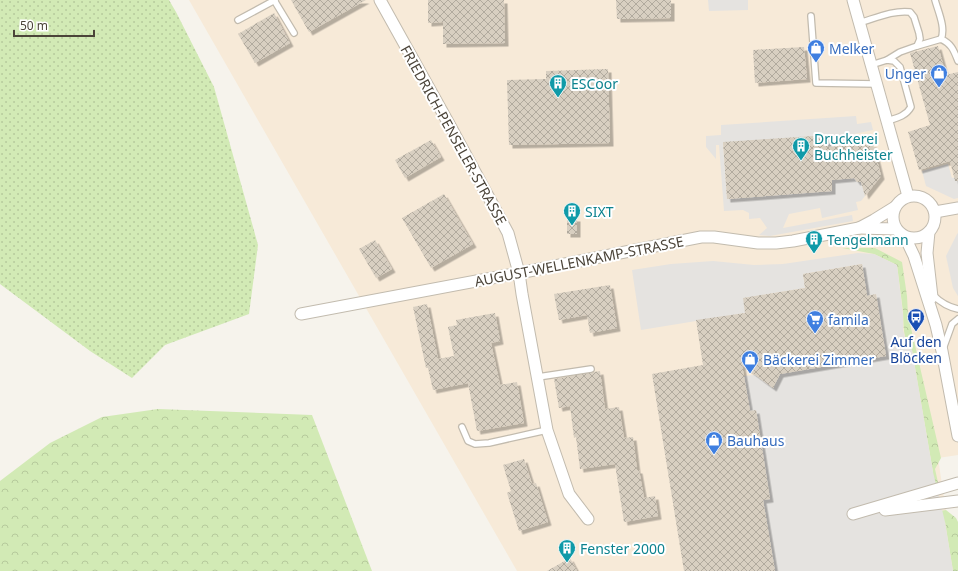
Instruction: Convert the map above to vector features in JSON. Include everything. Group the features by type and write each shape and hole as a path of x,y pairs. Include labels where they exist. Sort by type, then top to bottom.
{"street":[{"name":"FRIEDRICH-PENSELER-STRASSE","path":"380,0 508,233 519,273 547,430 569,494 588,519"},
{"path":"853,0 908,196"},
{"path":"900,233 911,238 918,238 929,232 936,220 933,206 928,200 915,195 908,196 898,202 892,214 893,222 914,256 936,325 958,436"},
{"name":"AUGUST-WELLENKAMP-STRASSE","path":"301,314 701,237 714,237 758,243 793,241 859,228 895,207"},
{"path":"935,212 958,208"},
{"name":"AUGUST-WELLENKAMP-STRASSE","path":"859,228 900,233"},
{"path":"929,232 927,253 936,325"},
{"path":"958,483 852,514 958,501"}],"lane":[{"path":"238,20 274,0 294,33"},
{"path":"935,0 943,29 941,39"},
{"path":"860,23 903,11 910,12 914,16 919,33 920,39 918,46"},
{"path":"811,16 816,83 877,84"},
{"path":"871,65 887,60 900,52 941,39 948,42 956,49 958,61"},
{"path":"887,60 894,61 900,67 911,106 908,112 902,116 887,121"},
{"path":"932,294 949,307 958,309"},
{"path":"942,351 952,324 958,319"},
{"path":"538,377 591,369"},
{"path":"462,427 468,441 475,444 489,443 547,430"}],"shaded area":[{"path":"189,0 958,0 958,455 938,458 955,571 517,571"},
{"path":"708,0 748,0 748,10 709,11"},
{"path":"856,116 857,124 871,122 873,130 854,134 855,145 828,147 828,135 723,143 727,199 832,191 832,180 855,178 857,182 861,181 865,196 861,201 856,202 858,210 822,218 820,208 789,214 783,228 852,215 853,221 770,236 759,235 767,228 760,218 749,219 749,213 743,210 724,211 719,145 716,145 716,159 706,147 706,136 721,135 721,125"},
{"path":"948,164 952,178 958,176 958,198 954,199 926,186 922,171"},
{"path":"958,233 958,296 953,288 946,256"},
{"path":"858,253 874,254 897,265 903,315 903,330 907,345 912,350 933,472 945,522 953,571 775,571 763,500 770,499 756,411 750,411 744,376 755,375 773,388 780,374 886,356 876,294 867,296 862,264 803,274 805,288 744,298 745,313 641,330 632,270 671,264 713,261 754,265 783,264"}],"green space":[{"path":"0,0 169,0 214,87 258,245 249,314 165,345 132,378 90,351 0,284"},
{"path":"842,248 875,248 902,262 908,315 941,458 935,469 939,487 858,506 933,472 912,350 904,332 897,265 874,254"},
{"path":"158,409 312,415 372,571 0,571 0,481 50,443 102,417"},
{"path":"946,510 956,518 958,522 958,571 953,571 945,522 868,523"}],"building":[{"path":"291,0 366,0 309,32"},
{"path":"428,0 504,0 505,43 443,44 443,22 428,23"},
{"path":"616,0 671,0 671,18 617,19"},
{"path":"274,13 290,43 255,63 238,34"},
{"path":"938,46 946,75 958,72 958,181 955,181 950,161 919,170 908,132 930,125 910,53"},
{"path":"804,47 807,79 755,83 753,50"},
{"name":"ESCoor","path":"608,69 610,143 509,145 507,80 546,79 546,71"},
{"name":"Druckerei Buchheister","path":"828,135 828,147 873,144 881,176 865,196 861,182 857,182 854,178 832,180 832,191 727,199 723,142"},
{"path":"431,140 441,157 405,178 395,160"},
{"path":"444,194 473,244 431,268 402,218"},
{"name":"SIXT","path":"567,218 577,218 577,234 567,234"},
{"path":"375,240 392,269 376,278 359,249"},
{"path":"862,264 867,296 876,294 886,356 780,374 773,388 742,365 750,411 756,410 770,499 763,500 775,571 684,571 652,374 703,365 696,320 745,313 743,298 805,288 803,274"},
{"path":"610,285 617,328 590,333 587,315 559,320 554,294"},
{"path":"427,304 438,359 454,356 448,327 457,325 456,320 495,313 500,341 491,343 500,385 517,382 524,423 477,431 468,383 433,390 428,368 426,368 413,307"},
{"path":"600,371 605,409 619,407 624,438 633,437 637,470 639,470 644,498 655,496 658,516 624,522 615,464 580,469 570,406 559,408 554,379"},
{"path":"524,459 532,484 536,483 548,522 519,531 507,493 511,491 503,465"},
{"name":"Fenster 2000","path":"570,558 577,571 547,571"}],"place":[{"name":"Melker","path":"816,63"},
{"name":"Unger","path":"939,88"},
{"name":"ESCoor","path":"558,98"},
{"name":"Druckerei Buchheister","path":"801,161"},
{"name":"SIXT","path":"572,226"},
{"name":"Tengelmann","path":"814,254"},
{"name":"Auf den Blöcken","path":"916,332"},
{"name":"famila","path":"815,334"},
{"name":"Bäckerei Zimmer","path":"750,374"},
{"name":"Bauhaus","path":"714,455"},
{"name":"Fenster 2000","path":"567,563"}]}
